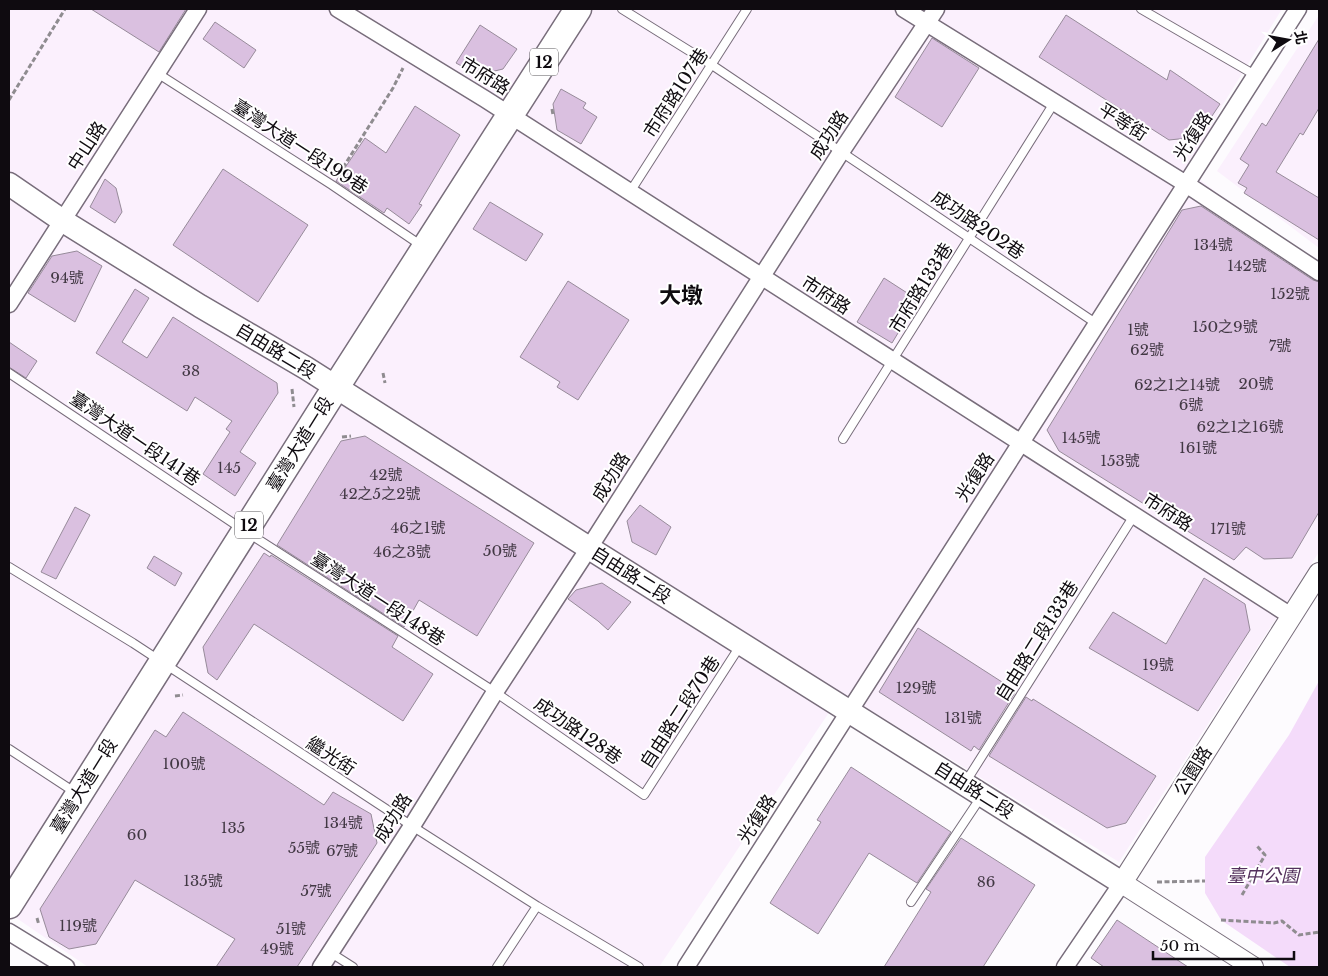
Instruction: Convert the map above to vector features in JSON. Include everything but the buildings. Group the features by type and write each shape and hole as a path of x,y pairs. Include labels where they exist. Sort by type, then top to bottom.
{"main road":[{"name":"臺灣大道一段","path":"9,905 245,530 578,9"},
{"name":"自由路二段","path":"9,184 62,221 336,387 1122,883"}],"street":[{"name":"中山路","path":"9,304 198,9"},
{"name":"市府路","path":"338,9 510,115 892,361 1135,514 1291,616"},
{"name":"平等街","path":"904,9 1186,184 1319,272"},
{"name":"成功路","path":"321,967 841,152 936,9"},
{"name":"光復路","path":"686,967 1298,9"},
{"name":"公園路","path":"1064,967 1122,883 1319,573"},
{"name":"自由路二段","path":"1122,883 1253,967"},
{"path":"9,932 66,967"}],"lane":[{"name":"成功路202巷","path":"622,9 712,65 1097,324"},
{"name":"市府路107巷","path":"630,193 747,9"},
{"path":"1141,9 1256,75"},
{"name":"臺灣大道一段199巷","path":"157,73 332,185 425,248"},
{"name":"市府路133巷","path":"843,439 971,238 1054,103"},
{"name":"臺灣大道一段141巷","path":"9,373 245,530"},
{"name":"自由路二段133巷","path":"911,902 1135,514"},
{"name":"臺灣大道一段148巷","path":"245,530 495,692"},
{"name":"繼光街","path":"9,567 133,643 537,906 639,967"},
{"name":"自由路二段70巷","path":"644,795 741,644"},
{"name":"成功路128巷","path":"495,692 644,795"},
{"path":"9,749 78,794"},
{"path":"497,967 537,906"},
{"path":"330,953 354,967"}],"path":[{"path":"9,100 65,9"},
{"path":"332,185 393,88 410,53"},
{"path":"552,110 553,115"},
{"path":"383,373 385,383"},
{"path":"292,389 294,407"},
{"path":"342,437 351,436"},
{"path":"175,696 183,695"},
{"path":"1242,895 1265,854 1257,846"},
{"path":"1122,883 1205,881"},
{"path":"37,918 39,925"},
{"path":"1221,920 1282,922 1299,935 1319,932"}],"shaded area":[{"path":"9,9 1282,9 1222,106 1198,154 1192,156 1185,168 1319,272 1319,552 1119,862 842,693 659,967 88,967 9,913"},
{"path":"1319,15 1319,248 1217,171"}],"green space":[{"name":"臺中公園","path":"1319,681 1319,967 1290,967 1221,920 1205,893 1205,857 1289,735"}],"district":[{"name":"大墩","path":"681,295"}]}
